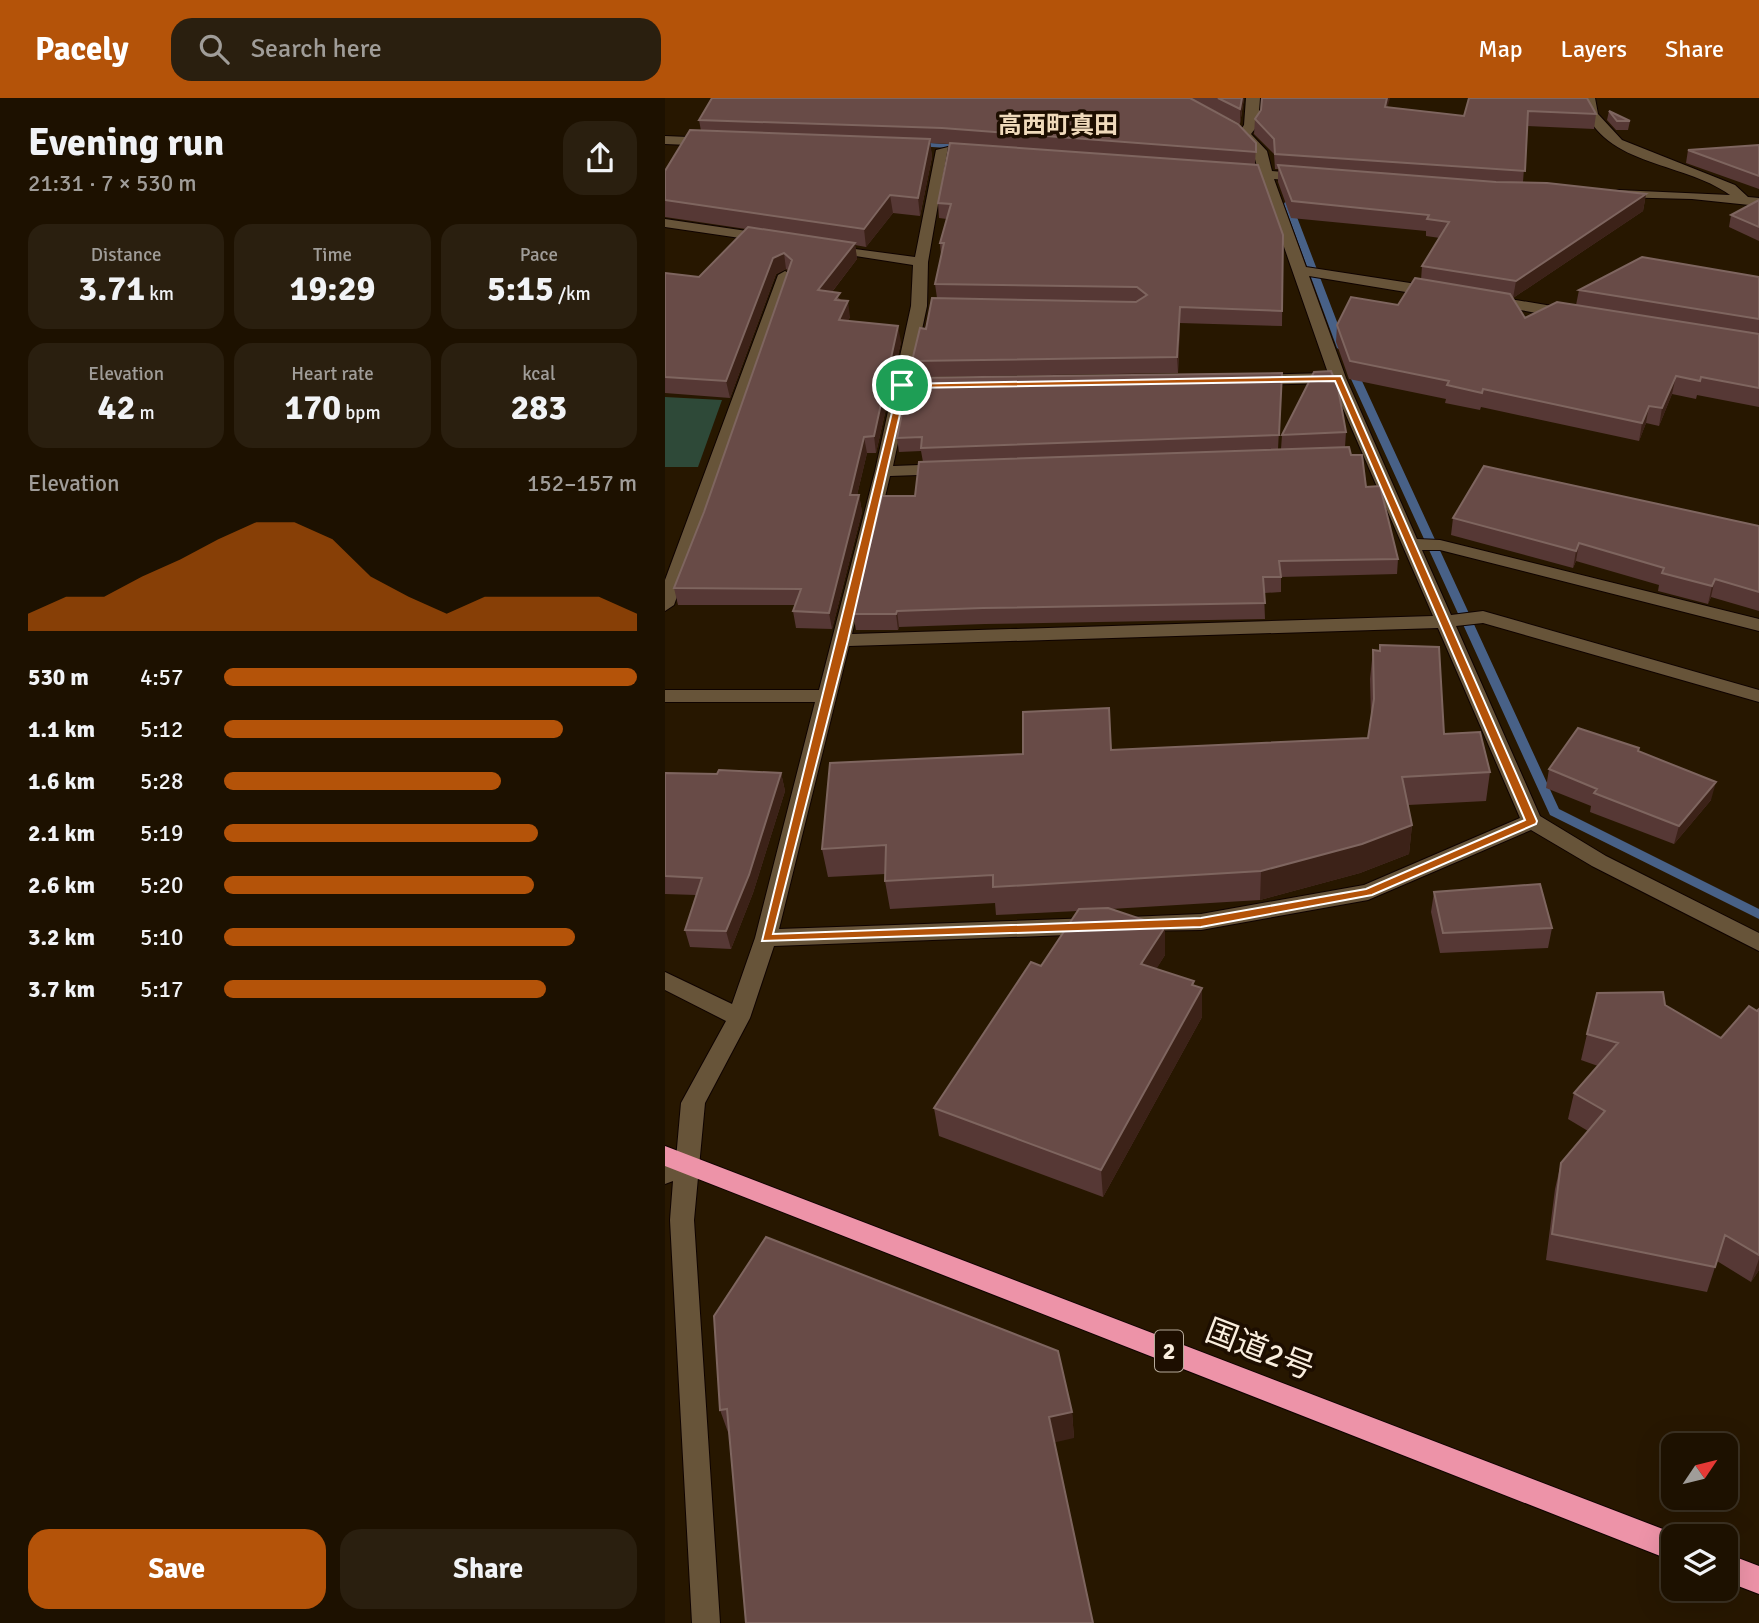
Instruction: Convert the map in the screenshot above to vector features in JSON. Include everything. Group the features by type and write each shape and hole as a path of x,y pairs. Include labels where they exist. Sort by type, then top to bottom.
{"highway":[{"name":"国道2号","path":"673,1164 1661,1542"},
{"path":"1738,1572 1759,1580"}],"street":[{"path":"1244,134 1251,125 1253,98"},
{"path":"1588,98 1592,115 1617,143 1730,188 1753,201"},
{"path":"1220,122 1244,134 1265,156 1265,174 1363,454 1410,544 1532,821 1599,861 1759,943"},
{"path":"665,140 721,142"},
{"path":"706,1623 682,1220 673,1164 693,1103 739,1018 766,938 843,640 883,471 909,385 926,306 921,262 943,150"},
{"path":"1225,171 1319,178"},
{"path":"1600,194 1692,195 1753,201"},
{"path":"665,223 786,241"},
{"path":"813,245 921,262"},
{"path":"1299,270 1445,294"},
{"path":"665,605 785,275"},
{"path":"1473,298 1582,316"},
{"path":"1229,380 1338,378"},
{"path":"883,471 966,468"},
{"path":"1410,544 1440,545 1759,625"},
{"path":"843,640 1443,622 1483,617 1759,696"},
{"path":"665,696 828,696"},
{"path":"766,938 1201,922 1368,892 1532,821"},
{"path":"665,981 739,1018"}],"green space":[{"path":"665,397 722,400 698,467 665,467"}],"building":[{"path":"712,98 1190,98 1238,124 1256,143 1256,152 942,128 699,120"},
{"path":"1218,98 1242,98 1240,109"},
{"path":"1262,98 1387,98 1385,107 1464,116 1469,98 1587,98 1596,114 1528,111 1525,171 1275,154 1274,139 1255,119 1261,110"},
{"path":"1609,111 1630,121 1617,121"},
{"path":"690,130 930,139 918,198 890,195 864,229 665,200 665,171"},
{"path":"950,143 1258,165 1283,235 1282,311 1180,307 1177,357 912,361 920,328 926,329 932,298 1136,302 1147,295 1137,287 935,284 944,243 940,243 951,204 938,203"},
{"path":"1759,145 1759,176 1688,150"},
{"path":"1278,165 1496,182 1547,183 1646,194 1516,281 1422,266 1449,222 1427,219 1429,215 1292,201"},
{"path":"1759,200 1759,227 1731,215"},
{"path":"748,227 855,243 818,290 840,293 835,300 848,301 839,320 898,326 874,436 864,437 850,495 859,495 829,613 793,611 801,589 674,588 704,512 792,260 784,253 773,258 726,381 665,377 665,273 699,277"},
{"path":"1642,257 1759,277 1759,319 1579,290"},
{"path":"1415,278 1510,294 1525,318 1557,302 1759,334 1759,388 1701,377 1700,381 1676,376 1662,408 1649,406 1642,423 1483,389 1482,393 1447,385 1449,381 1350,361 1337,325 1351,297 1398,305"},
{"path":"1331,371 1338,388 1346,432 1282,435 1314,372"},
{"path":"1282,373 1279,435 921,448 922,437 897,438 909,378"},
{"path":"1349,447 1351,455 1362,455 1366,487 1380,486 1398,559 1279,561 1281,577 1263,577 1265,603 983,608 853,614 882,496 915,496 919,462"},
{"path":"1484,466 1759,526 1759,592 1715,579 1712,586 1662,573 1664,568 1579,543 1576,551 1453,518"},
{"path":"1380,645 1439,647 1444,734 1480,732 1490,772 1402,777 1412,825 1362,844 1261,871 993,887 993,875 885,881 886,845 822,849 830,763 1023,754 1023,712 1109,708 1111,750 1368,738 1374,699 1373,650 1380,651"},
{"path":"1578,728 1639,748 1638,751 1716,782 1679,826 1594,793 1597,789 1549,769"},
{"path":"719,770 781,773 749,875 726,931 685,930 702,878 665,876 665,773 717,774"},
{"path":"1540,884 1552,928 1443,933 1434,892"},
{"path":"1108,908 1165,927 1141,964 1194,981 1192,985 1202,988 1101,1170 934,1108 1031,962 1041,966 1079,909"},
{"path":"1663,992 1665,1005 1721,1038 1749,1006 1757,1011 1759,1009 1759,1255 1725,1235 1715,1267 1552,1234 1561,1163 1605,1111 1574,1093 1618,1043 1587,1034 1597,993"},
{"path":"766,1237 1058,1351 1072,1412 1049,1417 1093,1623 746,1623 727,1409 720,1410 714,1316"}],"waterway":[{"path":"916,144 964,147"},
{"path":"1288,204 1342,348"},
{"path":"1351,368 1554,812 1759,914"}],"district":[{"name":"高西町真田","path":"1058,125"}],"route":[{"path":"1338,378 1532,821 1368,892 1201,922 766,938 843,640 902,385 1338,378"}]}
